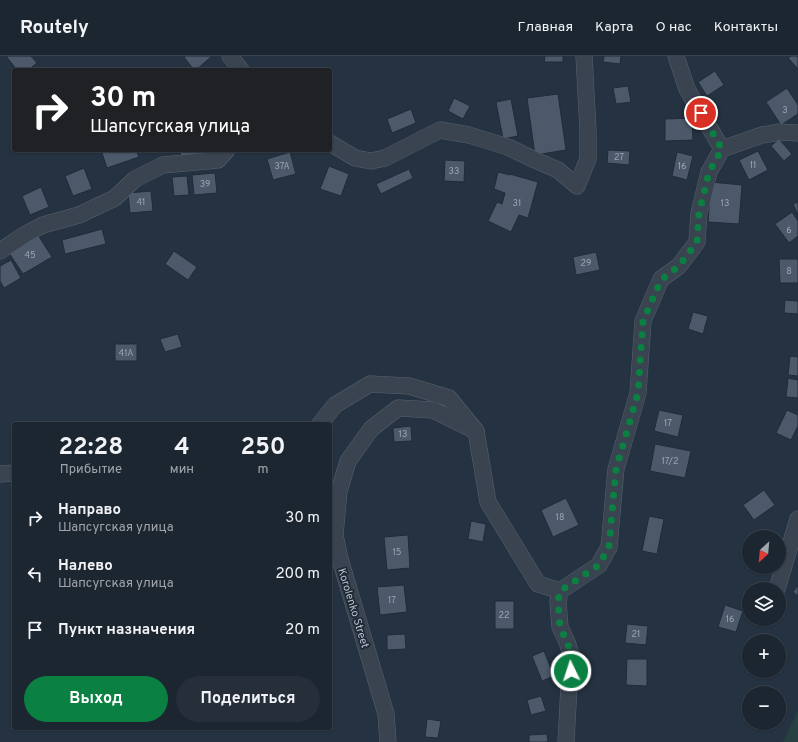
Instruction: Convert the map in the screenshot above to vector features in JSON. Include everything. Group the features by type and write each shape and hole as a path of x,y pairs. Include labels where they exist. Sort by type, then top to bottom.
{"street":[{"path":"230,56 239,68"},
{"path":"332,144 355,158 371,161 385,158 440,130 469,135 508,147 558,170 577,186 588,159 584,56"},
{"path":"676,56 687,89 722,149"},
{"path":"566,742 571,671 570,651 560,627 558,602 560,591 599,565 609,546 616,469 638,393 643,321 661,280 679,266 697,242 699,213 709,172 722,149 762,135 780,132 797,132"},
{"path":"0,251 24,235 43,226 79,215 115,198 135,179 163,165 218,160 225,152"},
{"path":"322,422 336,405 370,384 409,386 449,398 476,431 488,502 538,584 560,591"},
{"name":"Korolenko Street","path":"388,742 386,714 340,559 335,535 339,491 348,461 371,429 398,408 433,410 476,431"},
{"path":"0,474 12,473"},
{"path":"779,582 798,520"}],"green space":[{"path":"798,710 798,742 783,742"}],"building":[{"path":"6,56 31,56 37,63 31,68 15,68"},
{"path":"212,56 198,68 192,68 184,57"},
{"path":"545,56 563,56 563,62 544,62"},
{"path":"604,56 621,56 620,64 603,62"},
{"path":"791,56 798,56 798,69 788,58"},
{"path":"715,71 724,85 707,96 698,82"},
{"path":"628,86 631,102 616,104 613,88"},
{"path":"787,88 798,105 798,114 781,125 766,102"},
{"path":"558,94 566,150 535,155 527,98"},
{"path":"454,98 470,106 463,119 448,111"},
{"path":"511,99 518,136 503,139 496,102"},
{"path":"411,109 416,123 392,133 387,119"},
{"path":"692,118 693,140 665,141 665,119"},
{"path":"779,139 792,154 784,161 771,146"},
{"path":"608,150 630,151 629,165 607,163"},
{"path":"758,151 768,170 749,180 739,160"},
{"path":"102,152 137,152 139,157 107,168"},
{"path":"180,152 196,152 197,154 182,159"},
{"path":"290,152 296,174 273,180 267,159"},
{"path":"677,152 693,156 687,180 672,176"},
{"path":"445,160 465,161 464,182 444,181"},
{"path":"329,166 349,174 341,196 320,189"},
{"path":"84,168 92,189 73,196 65,176"},
{"path":"409,169 413,178 381,194 376,184"},
{"path":"498,172 538,182 528,218 519,215 511,232 488,221 497,202 502,204 505,193 494,189"},
{"path":"215,173 217,193 194,195 192,175"},
{"path":"187,176 189,195 174,196 172,177"},
{"path":"711,182 742,185 739,224 708,222"},
{"path":"41,187 49,207 30,215 22,196"},
{"path":"151,191 153,211 130,213 128,193"},
{"path":"798,202 798,215 793,204"},
{"path":"792,212 798,221 798,236 789,243 775,224"},
{"path":"102,229 106,244 65,254 62,240"},
{"path":"38,235 52,257 23,274 9,253"},
{"path":"174,251 197,267 188,280 165,264"},
{"path":"596,252 600,270 576,275 573,257"},
{"path":"779,259 798,259 798,283 780,283"},
{"path":"11,260 21,278 4,288 0,281 0,266"},
{"path":"785,300 798,301 798,314 784,313"},
{"path":"693,312 708,316 703,334 688,329"},
{"path":"178,334 182,347 165,352 160,339"},
{"path":"115,344 137,344 137,361 115,361"},
{"path":"790,356 798,357 798,376 788,375"},
{"path":"788,378 798,380 798,398 786,397"},
{"path":"659,410 683,415 678,437 654,431"},
{"path":"787,410 798,415 798,426 791,440 776,433"},
{"path":"411,426 412,441 394,442 393,428"},
{"path":"655,444 691,451 685,478 650,471"},
{"path":"764,490 775,505 754,520 743,505"},
{"path":"566,498 579,525 553,537 541,510"},
{"path":"10,510 12,510 12,530"},
{"path":"649,516 664,519 657,554 642,551"},
{"path":"471,521 486,524 483,542 468,539"},
{"path":"408,535 410,568 387,570 384,537"},
{"path":"404,585 407,612 380,615 377,587"},
{"path":"798,585 798,596 793,592"},
{"path":"495,601 514,601 514,629 495,629"},
{"path":"725,605 742,611 736,632 718,627"},
{"path":"627,624 648,626 646,645 625,643"},
{"path":"405,634 406,649 387,650 387,635"},
{"path":"544,651 554,676 542,681 532,656"},
{"path":"627,659 647,659 647,686 626,685"},
{"path":"541,696 546,711 531,715 527,700"},
{"path":"427,719 441,721 438,738 425,737"},
{"path":"547,734 548,742 529,742 529,735"}],"route":[{"path":"571,671 570,651 560,627 558,602 560,591 599,565 609,546 616,469 638,393 643,321 661,280 679,266 697,242 699,213 709,172 722,149 701,113"}]}
